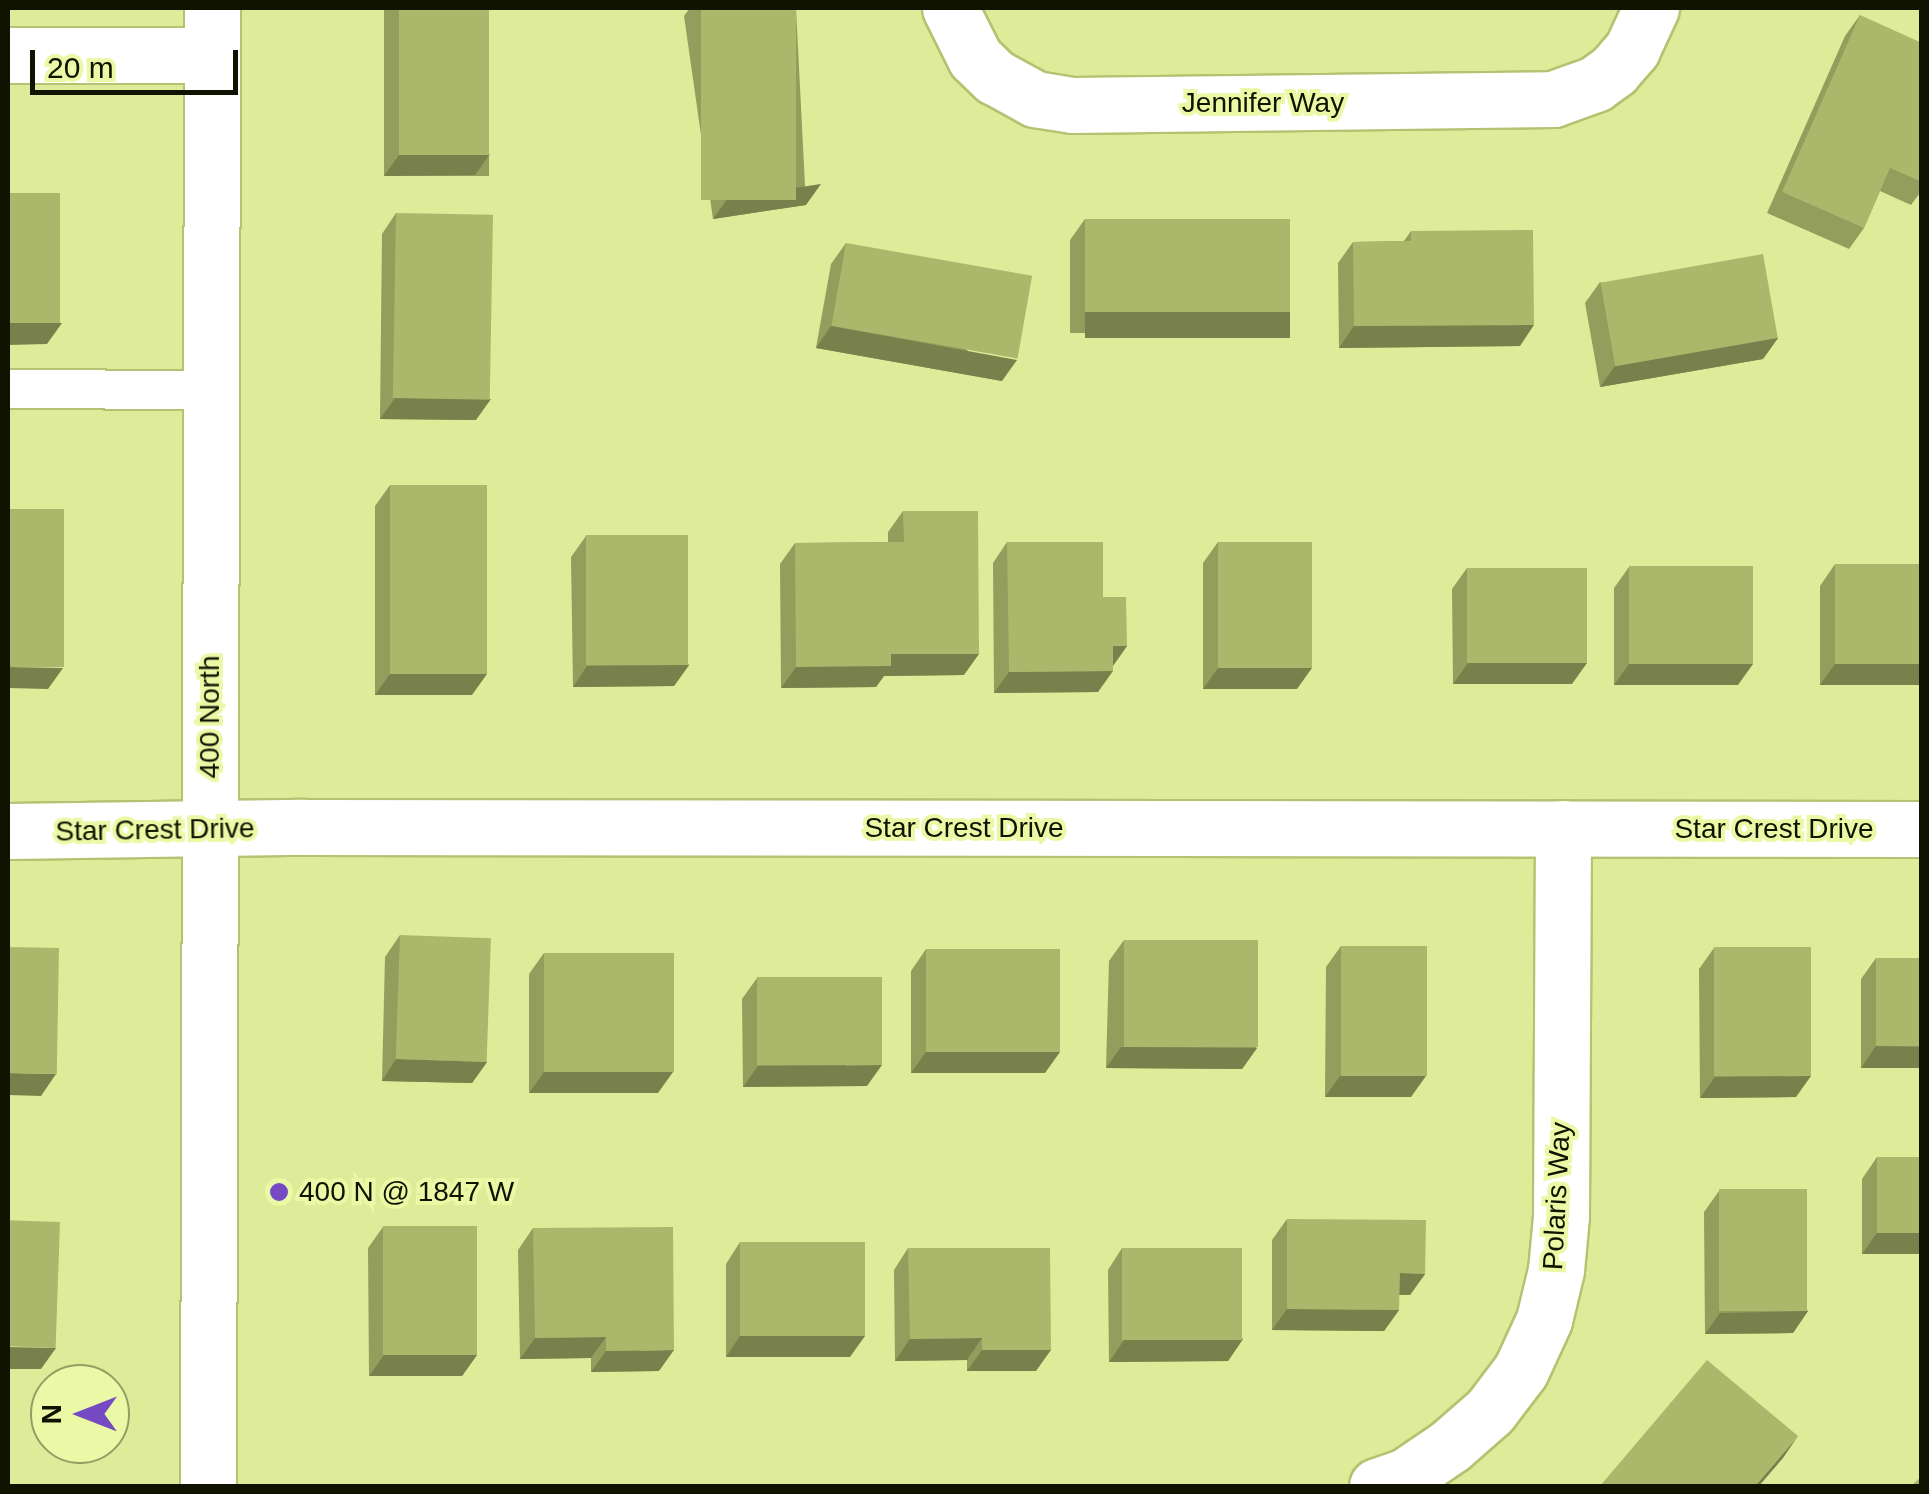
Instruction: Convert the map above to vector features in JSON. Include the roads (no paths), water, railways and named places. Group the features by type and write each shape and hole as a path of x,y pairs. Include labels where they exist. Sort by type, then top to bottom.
{"street":[{"name":"Jennifer Way","path":"950,8 975,58 995,78 1018,92 1054,104 1532,101 1575,94 1614,70 1639,38 1651,8"},
{"path":"8,55 212,31"},
{"name":"400 North","path":"208,1486 212,31"},
{"name":"Polaris Way","path":"1377,1486 1406,1476 1490,1412 1521,1370 1544,1320 1556,1270 1561,1216 1563,828"},
{"name":"Star Crest Drive","path":"8,831 1922,829"}],"lane":[{"path":"8,389 211,390"}],"place":[{"name":"400 N @ 1847 W","path":"279,1192"}]}
